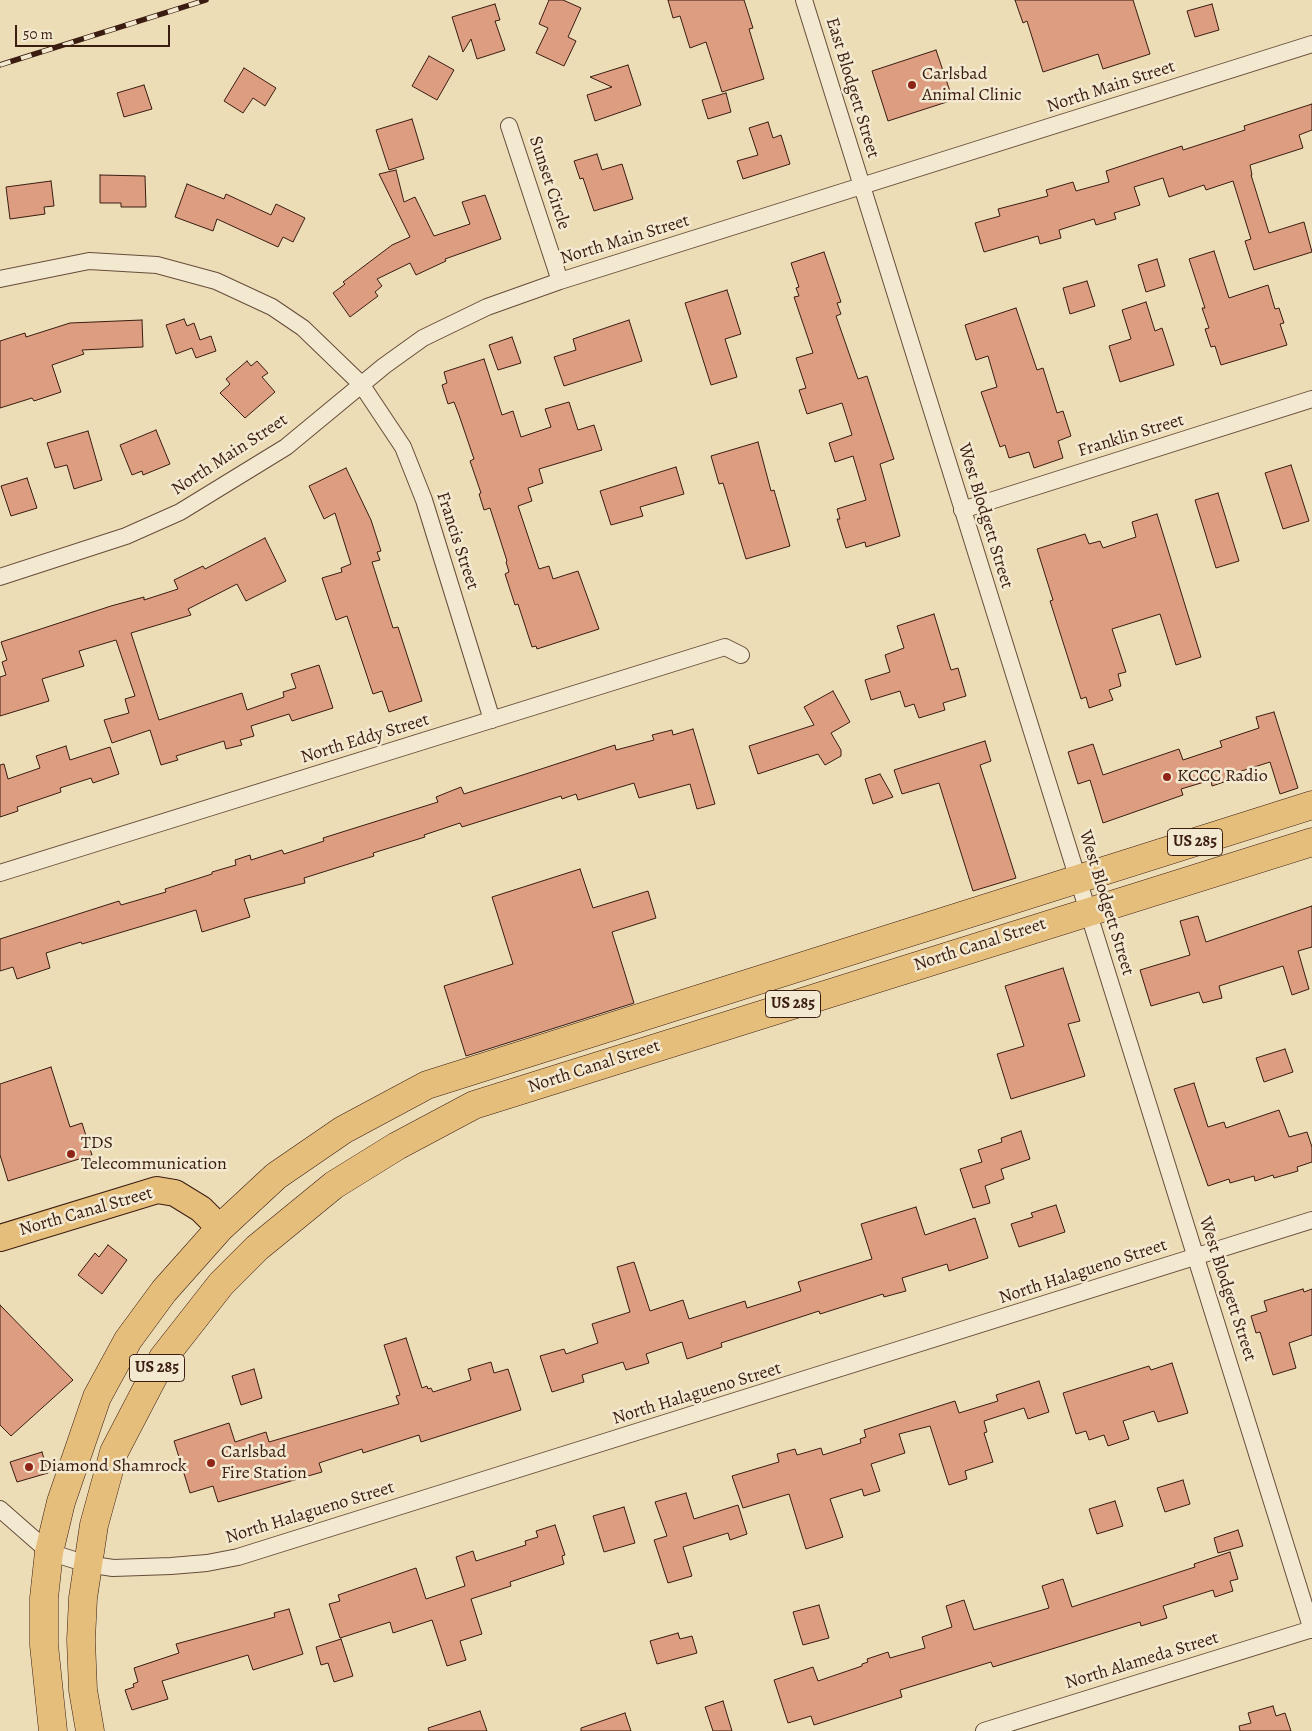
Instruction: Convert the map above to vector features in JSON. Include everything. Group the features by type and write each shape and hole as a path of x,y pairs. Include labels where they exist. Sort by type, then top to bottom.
{"highway":[{"name":"North Canal Street","path":"49,1552 61,1502 78,1448 111,1368 164,1291 220,1228 276,1176 318,1146 370,1114 427,1085 1312,805"},
{"name":"North Canal Street","path":"87,1564 100,1500 114,1452 163,1358 221,1284 257,1248 296,1214 334,1185 423,1131 474,1105 1312,842"},
{"path":"220,1228 231,1233 249,1231 296,1214"},
{"name":"US 285","path":"49,1552 44,1598 44,1645 53,1731"},
{"name":"US 285","path":"87,1564 81,1640 83,1690 90,1731"}],"main road":[{"name":"North Canal Street","path":"0,1238 157,1190 175,1193 201,1209 220,1228"}],"street":[{"name":"East Blodgett Street","path":"804,0 862,187"},
{"name":"North Main Street","path":"0,577 126,536 180,512 286,447 361,384 404,351 444,326 486,307 560,281 1312,44"},
{"name":"Sunset Circle","path":"509,126 560,281"},
{"name":"West Blodgett Street","path":"862,187 1312,1629"},
{"name":"Francis Street","path":"0,279 89,260 156,265 216,281 272,307 303,328 361,384 403,447 424,500 492,720"},
{"name":"Franklin Street","path":"962,510 1312,400"},
{"name":"North Eddy Street","path":"0,873 725,647 741,655"},
{"name":"North Halagueno Street","path":"49,1552 87,1564 113,1568 207,1563 238,1557 1312,1220"},
{"path":"0,1509 49,1552"},
{"name":"North Alameda Street","path":"984,1731 1312,1629"}],"building":[{"path":"549,0 563,0 581,8 568,37 576,41 564,66 536,53 548,28 539,24"},
{"path":"668,0 744,0 753,28 749,29 764,79 722,92 706,42 690,48 680,16 673,18"},
{"path":"1015,0 1133,0 1150,54 1103,69 1098,54 1043,72 1027,21 1023,23"},
{"path":"495,4 500,20 495,21 505,50 477,59 471,39 463,52 452,17"},
{"path":"1212,4 1219,30 1195,37 1187,11"},
{"name":"Carlsbad Animal Clinic","path":"936,50 953,100 888,121 872,71"},
{"path":"429,56 454,70 437,100 412,86"},
{"path":"628,65 641,105 595,121 587,95 612,87 590,77"},
{"path":"244,68 276,88 265,106 253,98 243,113 224,101"},
{"path":"144,85 152,109 124,117 117,93"},
{"path":"726,93 731,112 708,119 702,100"},
{"path":"1312,104 1312,130 1299,135 1303,148 1250,165 1251,175 1269,233 1304,222 1312,252 1254,270 1245,241 1251,239 1233,181 1206,190 1204,185 1169,197 1163,178 1134,187 1140,205 1114,213 1116,219 1096,225 1094,219 1059,230 1061,238 1040,244 1038,236 984,252 975,223 1000,216 998,209 1048,196 1046,190 1073,182 1076,191 1109,182 1106,171 1182,146 1183,150 1245,130 1244,126"},
{"path":"412,119 424,159 389,170 376,130"},
{"path":"768,122 773,138 781,135 790,164 743,179 737,161 758,155 749,128"},
{"path":"597,154 602,170 622,164 633,199 594,211 583,178 580,179 574,161"},
{"path":"396,170 404,202 415,197 434,236 470,224 462,202 485,195 501,239 445,259 446,261 416,275 410,263 377,279 382,286 375,292 378,296 350,317 333,293 345,284 343,282 392,245 410,237 379,174"},
{"path":"100,175 145,176 146,207 121,207 121,203 100,203"},
{"path":"51,181 54,206 44,207 45,214 10,219 6,187"},
{"path":"187,184 224,199 226,194 271,215 276,204 305,218 293,242 283,237 278,247 217,219 213,231 175,217"},
{"path":"1214,251 1229,298 1268,285 1275,309 1279,308 1284,323 1280,324 1287,345 1221,365 1215,346 1211,347 1205,329 1209,328 1202,308 1205,308 1189,259"},
{"path":"824,252 841,302 837,303 841,314 836,316 858,379 867,376 894,459 880,464 900,536 866,547 865,542 846,548 837,519 840,519 837,509 866,500 853,456 835,462 829,443 852,435 842,403 807,414 799,390 806,388 796,358 813,353 794,297 799,296 796,288 799,287 791,263"},
{"path":"1157,259 1165,286 1146,292 1138,265"},
{"path":"1087,281 1095,306 1070,314 1063,288"},
{"path":"727,290 741,334 725,339 737,377 711,385 685,303"},
{"path":"1146,302 1155,331 1162,328 1174,365 1120,382 1109,346 1131,339 1122,310"},
{"path":"1016,308 1037,370 1043,368 1057,413 1063,411 1071,436 1058,441 1063,458 1034,468 1029,452 1009,458 1005,445 1000,447 981,392 997,387 988,356 976,360 965,325"},
{"path":"184,319 187,326 194,323 200,340 211,336 216,351 196,358 192,348 176,354 166,325"},
{"path":"142,320 143,347 82,350 84,354 52,365 61,392 34,401 32,398 0,408 0,341 25,333 26,337 70,323"},
{"path":"629,320 642,361 564,386 554,357 576,350 573,339"},
{"path":"512,337 521,363 498,370 489,345"},
{"path":"484,359 502,415 513,411 521,437 551,427 545,409 569,402 578,430 594,425 602,450 539,469 543,483 528,488 532,501 518,506 539,569 549,566 553,579 578,571 599,629 537,649 536,646 532,647 518,604 515,605 505,574 509,572 507,561 490,508 484,510 479,494 481,493 470,461 474,459 459,415 454,402 448,404 442,385 447,383 444,372"},
{"path":"247,361 251,366 257,361 268,373 262,377 275,392 245,418 220,393 230,384 226,379"},
{"path":"156,430 170,464 143,475 142,471 132,475 120,445"},
{"path":"88,431 102,480 74,489 67,465 55,468 47,443"},
{"path":"758,442 771,491 774,490 790,546 746,559 723,483 719,484 711,456"},
{"path":"1291,465 1309,521 1283,529 1265,473"},
{"path":"676,467 684,494 640,507 643,516 611,525 600,491"},
{"path":"346,468 371,520 381,551 377,552 380,560 372,562 393,628 398,627 422,701 389,712 382,691 373,694 347,616 336,620 322,578 342,572 341,568 351,564 335,513 324,519 309,486"},
{"path":"27,478 37,508 11,516 1,486"},
{"path":"1218,493 1239,561 1216,568 1195,500"},
{"path":"1157,514 1201,657 1176,665 1160,614 1112,629 1126,672 1118,674 1121,686 1109,690 1113,700 1089,708 1086,697 1081,699 1050,601 1053,600 1037,549 1085,534 1089,544 1100,541 1103,548 1136,537 1132,522"},
{"path":"265,538 286,581 246,601 237,584 188,609 191,615 131,633 159,720 242,693 247,710 284,697 283,692 296,688 291,674 319,665 333,708 292,721 289,714 251,726 254,736 240,740 242,745 226,749 224,741 176,756 178,760 161,765 150,730 112,743 104,720 129,713 125,699 135,696 116,640 79,651 84,666 42,679 49,701 0,716 0,677 6,675 2,662 7,660 1,642 111,606 144,597 144,600 178,589 174,580 203,566 205,569"},
{"path":"934,614 951,670 958,668 966,696 943,703 945,710 919,718 914,704 905,707 900,691 871,700 865,680 890,672 885,655 904,648 897,626"},
{"path":"833,691 850,722 831,733 841,750 841,756 825,765 818,754 758,774 749,746 814,725 804,707"},
{"path":"1274,712 1298,788 1280,794 1270,762 1232,774 1233,779 1212,786 1211,780 1181,789 1183,795 1103,823 1090,780 1078,784 1068,752 1093,744 1103,775 1179,749 1183,760 1222,747 1220,741 1259,728 1256,717"},
{"path":"693,729 715,804 697,809 690,784 639,798 634,783 578,800 576,794 562,799 561,796 462,827 460,823 424,835 425,837 373,853 374,856 304,878 305,883 244,899 250,917 202,932 196,910 46,953 50,968 17,979 13,967 0,971 0,939 119,901 121,905 166,892 165,889 236,865 235,860 250,855 251,860 282,850 284,854 324,841 323,838 438,802 436,797 461,787 464,794 615,745 616,750 654,740 652,735 672,730 673,735"},
{"path":"985,741 991,761 980,765 1016,878 973,891 939,783 902,794 894,770"},
{"path":"66,746 70,760 110,747 119,774 93,783 91,778 60,788 61,792 17,807 18,811 0,817 0,765 4,764 8,779 40,768 36,756"},
{"path":"880,774 893,797 873,804 865,779"},
{"path":"580,869 593,908 648,891 656,918 612,932 634,1003 466,1056 444,986 513,964 492,897"},
{"path":"1312,906 1312,947 1298,951 1309,989 1292,995 1283,966 1219,986 1222,998 1203,1003 1199,992 1151,1006 1140,970 1190,955 1180,921 1198,916 1206,942"},
{"path":"1063,968 1080,1021 1068,1024 1085,1076 1011,1099 997,1054 1024,1046 1005,986"},
{"path":"1285,1049 1293,1072 1264,1082 1256,1058"},
{"path":"51,1067 70,1127 82,1123 92,1155 8,1181 0,1155 0,1084"},
{"path":"1194,1083 1208,1127 1224,1122 1226,1128 1279,1110 1289,1137 1307,1132 1312,1147 1312,1162 1297,1167 1298,1171 1274,1178 1273,1175 1255,1181 1254,1176 1230,1183 1229,1179 1208,1186 1174,1089"},
{"path":"1021,1131 1030,1159 1001,1169 1004,1179 985,1186 990,1203 973,1208 960,1169 982,1162 978,1150 1002,1142 1001,1138"},
{"path":"1056,1205 1065,1232 1019,1247 1011,1224 1033,1217 1031,1213"},
{"path":"916,1207 925,1235 975,1218 988,1258 949,1271 947,1264 902,1278 906,1291 884,1297 883,1294 820,1314 819,1311 721,1343 722,1347 687,1359 682,1342 646,1354 649,1363 626,1370 623,1362 582,1375 584,1382 552,1392 540,1356 564,1349 566,1354 598,1343 592,1324 630,1312 617,1267 634,1262 650,1311 683,1300 689,1319 745,1301 747,1308 801,1291 798,1282 872,1259 861,1224"},
{"path":"108,1245 127,1260 102,1294 78,1275 95,1253 99,1257"},
{"path":"1303,1289 1304,1292 1312,1289 1312,1335 1289,1343 1296,1368 1273,1375 1260,1332 1256,1333 1251,1316 1267,1311 1264,1301"},
{"path":"0,1305 73,1380 11,1436 0,1425"},
{"path":"406,1338 422,1388 427,1386 433,1392 471,1380 468,1369 491,1362 494,1373 508,1369 521,1410 421,1442 419,1435 363,1453 362,1449 319,1463 322,1472 218,1502 213,1486 190,1493 174,1441 229,1423 235,1442 266,1432 269,1442 399,1404 396,1396 400,1395 384,1345"},
{"path":"1172,1363 1188,1413 1158,1422 1154,1411 1123,1421 1129,1439 1108,1446 1104,1435 1089,1440 1086,1431 1076,1434 1063,1393 1149,1366 1151,1370"},
{"path":"254,1369 262,1398 241,1405 232,1376"},
{"path":"1039,1381 1049,1412 1028,1419 1024,1408 984,1421 987,1432 984,1433 993,1462 965,1471 967,1479 949,1485 930,1426 899,1434 905,1453 871,1464 880,1491 864,1496 862,1489 830,1499 843,1537 806,1549 789,1494 743,1508 732,1476 779,1462 777,1454 795,1449 797,1455 821,1448 823,1455 861,1443 860,1439 866,1437 864,1430 955,1401 959,1413 998,1401 996,1395"},
{"name":"Diamond Shamrock","path":"42,1452 48,1473 17,1482 10,1462"},
{"path":"1183,1480 1190,1504 1165,1512 1157,1488"},
{"path":"686,1493 694,1519 738,1505 747,1534 730,1540 728,1533 683,1547 692,1576 668,1583 654,1540 667,1536 655,1502"},
{"path":"1115,1501 1123,1526 1097,1534 1089,1509"},
{"path":"624,1507 635,1543 604,1552 593,1516"},
{"path":"555,1525 565,1555 562,1556 564,1564 510,1582 511,1586 471,1599 482,1634 460,1641 466,1660 447,1666 432,1620 393,1633 390,1622 340,1638 329,1604 340,1601 338,1595 416,1568 426,1599 465,1586 456,1557 473,1551 476,1561 526,1545 525,1541 538,1537 536,1531"},
{"path":"1238,1530 1243,1546 1218,1553 1214,1538"},
{"path":"1230,1552 1238,1579 1230,1581 1233,1591 1215,1597 1213,1590 1163,1606 1167,1618 1141,1626 1140,1622 993,1667 991,1662 900,1690 902,1697 814,1725 811,1716 788,1723 774,1680 813,1667 818,1681 862,1666 862,1664 868,1662 867,1659 888,1652 890,1658 925,1648 922,1637 952,1627 946,1606 964,1600 974,1630 1049,1608 1042,1586 1063,1579 1072,1607 1195,1567 1194,1564"},
{"path":"819,1605 829,1638 803,1645 793,1612"},
{"path":"289,1609 303,1654 253,1670 248,1655 162,1681 168,1699 132,1710 125,1690 134,1687 133,1684 138,1682 134,1668 179,1653 176,1644 275,1617 274,1613"},
{"path":"678,1633 680,1639 692,1636 697,1653 657,1664 650,1641"},
{"path":"341,1639 353,1676 334,1682 328,1663 321,1665 316,1647"},
{"path":"723,1701 732,1731 713,1731 705,1707"},
{"path":"1273,1706 1276,1716 1285,1713 1291,1731 1240,1731 1239,1726 1251,1723 1248,1713"},
{"path":"480,1711 487,1731 429,1731 428,1728"},
{"path":"625,1713 631,1731 581,1731 581,1728"}],"railway":[{"path":"0,65 206,0"}],"place":[{"name":"Carlsbad Animal Clinic","path":"912,85"},
{"name":"KCCC Radio","path":"1167,777"},
{"name":"TDS Telecommunication","path":"71,1154"},
{"name":"Carlsbad Fire Station","path":"211,1463"},
{"name":"Diamond Shamrock","path":"29,1467"}]}
